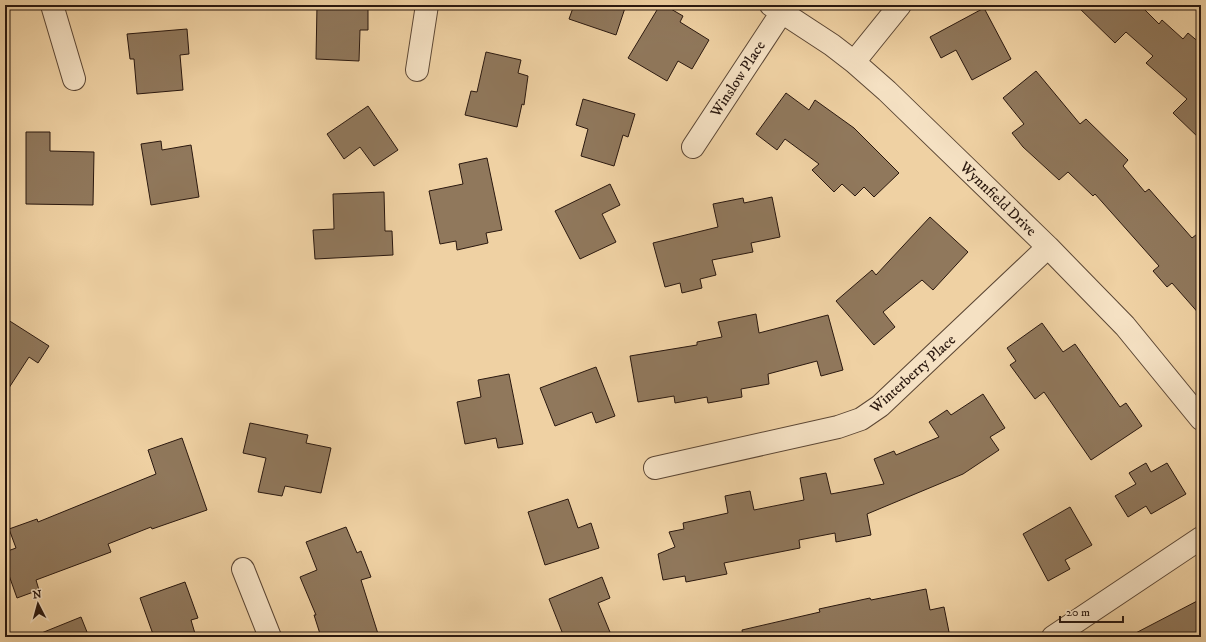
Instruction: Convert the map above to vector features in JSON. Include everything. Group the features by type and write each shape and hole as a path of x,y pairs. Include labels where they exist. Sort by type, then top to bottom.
{"street":[{"path":"52,5 74,79"},
{"path":"417,70 427,5"},
{"path":"854,62 900,5"},
{"name":"Wynnfield Drive","path":"777,8 854,62 887,91 1048,247 1125,326 1201,419"},
{"name":"Winslow Place","path":"693,147 777,8"},
{"name":"Winterberry Place","path":"655,468 838,427 861,419 880,406 1048,247"},
{"path":"1053,637 1201,538"},
{"path":"243,569 270,637"}],"building":[{"path":"317,5 368,5 368,30 360,30 359,61 316,59"},
{"path":"574,5 626,5 616,35 569,19"},
{"path":"660,5 664,5 683,16 680,22 709,40 692,69 678,61 667,81 628,58"},
{"path":"1076,5 1140,5 1159,24 1162,20 1183,39 1188,33 1201,44 1201,140 1173,113 1187,99 1146,63 1153,56 1126,32 1115,43"},
{"path":"984,8 1011,59 972,80 956,50 941,58 930,37"},
{"path":"187,29 189,54 180,55 183,90 137,94 134,59 130,59 127,34"},
{"path":"486,52 521,60 518,73 528,76 524,105 522,104 517,127 465,115 471,91 477,92"},
{"path":"1036,71 1080,124 1086,119 1128,160 1123,166 1145,192 1149,189 1192,238 1201,231 1201,316 1172,283 1167,287 1153,271 1159,266 1095,194 1093,196 1068,172 1059,180 1023,147 1012,133 1024,124 1003,98"},
{"path":"786,93 809,110 815,100 854,128 899,173 874,197 864,187 855,196 842,184 834,192 812,170 819,164 785,139 777,150 756,134"},
{"path":"583,99 635,114 628,137 623,135 614,166 581,156 588,129 576,125"},
{"path":"368,106 398,150 374,166 360,147 344,159 327,134"},
{"path":"26,132 50,132 50,151 94,152 93,205 26,204"},
{"path":"161,141 162,150 191,145 199,197 151,205 141,144"},
{"path":"487,158 502,230 486,233 488,243 457,250 456,241 440,244 429,191 463,184 459,164"},
{"path":"610,184 620,205 602,214 616,242 580,259 555,211"},
{"path":"384,192 385,231 392,231 393,255 315,259 313,230 334,229 333,194"},
{"path":"772,197 780,237 751,243 753,252 712,260 716,275 700,279 702,288 682,293 680,283 665,287 653,243 718,227 713,204 743,198 744,203"},
{"path":"930,217 968,252 933,290 922,280 883,312 895,327 874,345 836,301 872,270 876,275"},
{"path":"756,314 759,333 828,315 843,370 821,376 817,361 768,374 769,384 741,389 742,397 708,403 707,397 675,403 674,396 638,402 630,356 697,345 697,342 722,337 718,322"},
{"path":"5,318 49,346 38,363 29,357 5,394"},
{"path":"1042,323 1063,352 1075,344 1120,407 1126,403 1142,426 1091,460 1044,392 1035,399 1010,365 1016,361 1007,348"},
{"path":"596,367 615,416 596,423 592,412 555,426 540,388"},
{"path":"509,374 523,444 498,448 496,438 465,444 457,402 481,397 478,380"},
{"path":"983,394 1005,428 990,437 999,450 963,474 867,514 871,535 836,542 835,533 799,540 800,548 724,563 727,574 686,582 685,576 663,580 658,554 675,547 669,532 684,529 683,523 728,513 725,496 750,491 754,510 804,500 800,478 826,473 831,494 884,484 874,459 894,451 896,455 939,437 929,422 947,410 951,415"},
{"path":"250,423 308,435 306,443 331,448 321,493 285,486 282,496 258,492 266,458 243,453"},
{"path":"182,438 207,510 152,529 151,527 108,544 111,552 36,580 39,590 17,598 5,564 5,552 16,548 9,529 37,519 38,522 156,474 148,450"},
{"path":"1146,463 1151,472 1167,463 1186,494 1151,514 1146,506 1128,517 1115,496 1136,484 1129,473"},
{"path":"568,499 578,528 591,523 599,548 545,565 528,512"},
{"path":"1070,507 1092,545 1065,560 1070,569 1048,581 1023,534"},
{"path":"346,527 357,553 361,551 371,577 361,580 379,637 321,637 314,615 316,615 300,577 317,570 306,542"},
{"path":"602,577 610,598 598,603 612,637 564,637 549,599"},
{"path":"185,582 198,618 191,620 196,637 154,637 140,598"},
{"path":"926,589 930,610 944,607 950,637 743,637 742,630 820,612 819,609 870,598 871,600"},
{"path":"1201,599 1201,637 1128,637"},
{"path":"81,617 89,637 34,637 34,636"}]}
